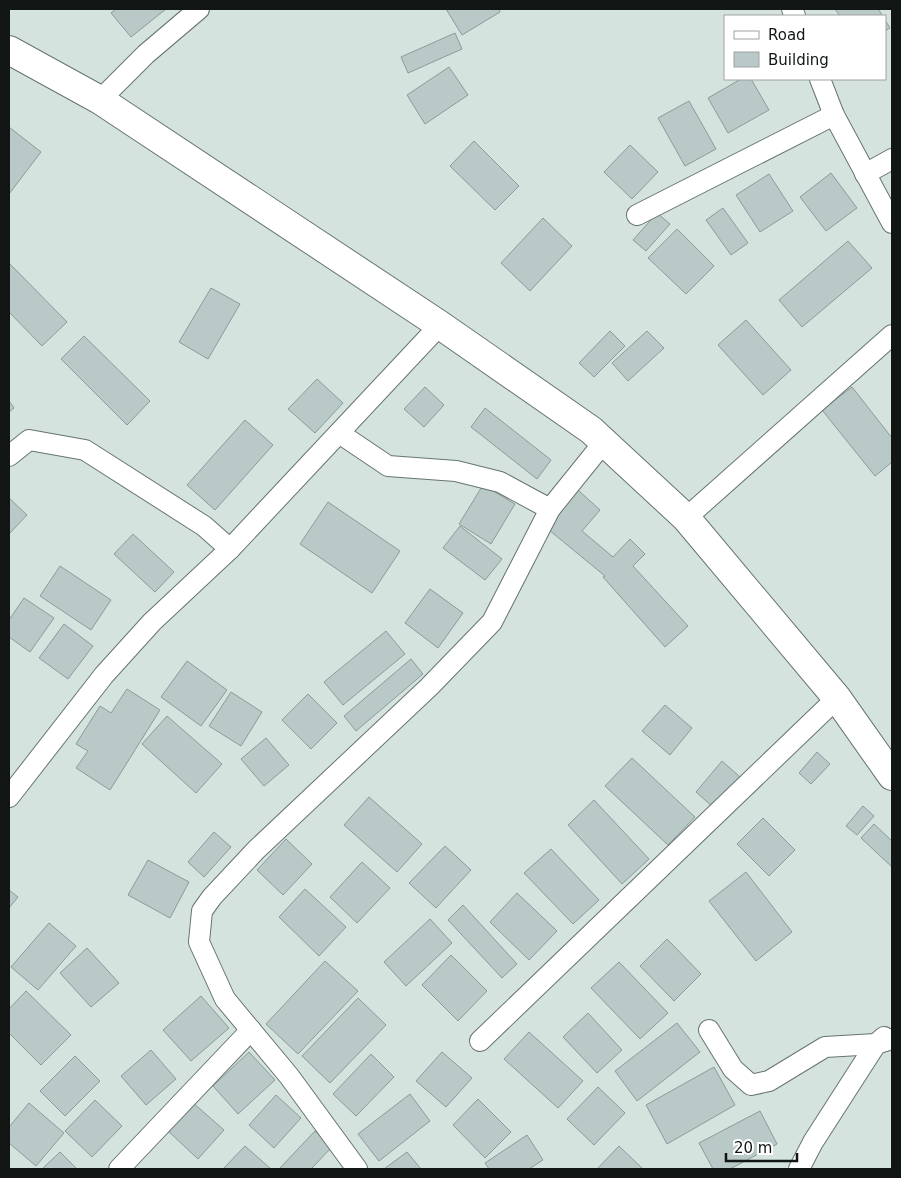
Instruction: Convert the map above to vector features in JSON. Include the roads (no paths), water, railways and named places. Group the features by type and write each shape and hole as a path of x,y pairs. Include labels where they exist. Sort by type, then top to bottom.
{"main road":[{"path":"9,50 100,100 440,325 591,430 686,518 837,698 892,776"}],"street":[{"path":"100,100 146,54 199,9"},
{"path":"820,80 834,115 892,223"},
{"path":"637,215 834,115"},
{"path":"865,174 892,159"},
{"path":"9,797 104,675 152,622 230,549 440,325"},
{"path":"686,518 892,336"},
{"path":"339,433 388,466 456,471 500,482 550,510"},
{"path":"9,456 29,440 85,450 204,526 230,549"},
{"path":"357,1169 289,1076 225,999 199,942 202,911 212,897 256,850 429,687 492,622 550,510 604,442"},
{"path":"480,1041 837,698"},
{"path":"799,1169 813,1142 892,1029"},
{"path":"119,1169 251,1030"},
{"path":"709,1030 733,1069 751,1085 769,1081 825,1048 884,1042"}]}
